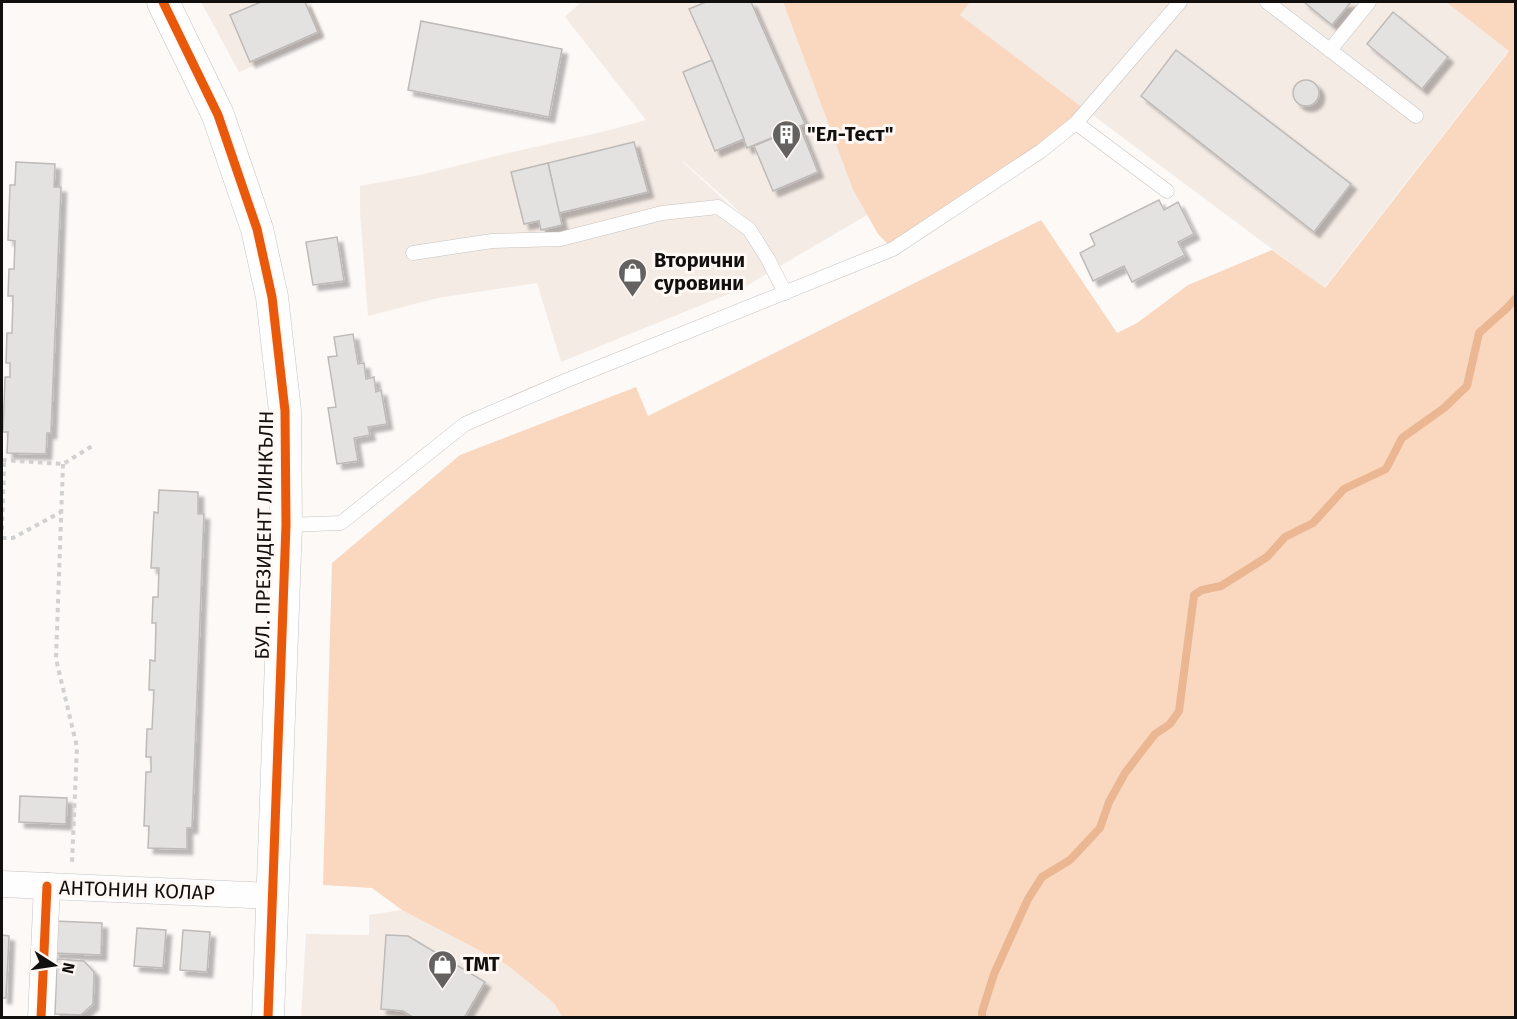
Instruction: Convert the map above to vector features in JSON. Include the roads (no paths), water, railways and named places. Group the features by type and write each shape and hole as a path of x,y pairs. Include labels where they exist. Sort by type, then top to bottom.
{"street":[{"name":"БУЛ. ПРЕЗИДЕНТ ЛИНКЪЛН","path":"163,2 218,115 257,229 272,297 285,411 286,525 268,1017"},
{"name":"АНТОНИН КОЛАР","path":"2,884 272,896"},
{"path":"41,1017 59,887"}],"lane":[{"path":"286,525 341,523 465,424 893,249 1041,151 1076,123 1180,2"},
{"path":"1267,2 1416,116"},
{"path":"1330,50 1369,2"},
{"path":"1076,123 1167,191"},
{"path":"413,252 492,241 561,239 662,213 718,207 749,229 786,293"}],"waterway":[{"path":"982,1018 994,974 1028,899 1042,877 1070,860 1100,828 1109,802 1125,773 1155,734 1170,724 1179,711 1194,595 1202,590 1221,586 1267,557 1285,537 1313,523 1344,489 1386,469 1402,438 1444,408 1467,386 1479,333 1516,298"}],"place":[{"name":"\"Ел-Тест\"","path":"786,160"},
{"name":"Вторични суровини","path":"633,298"},
{"name":"TMT","path":"442,990"}]}
